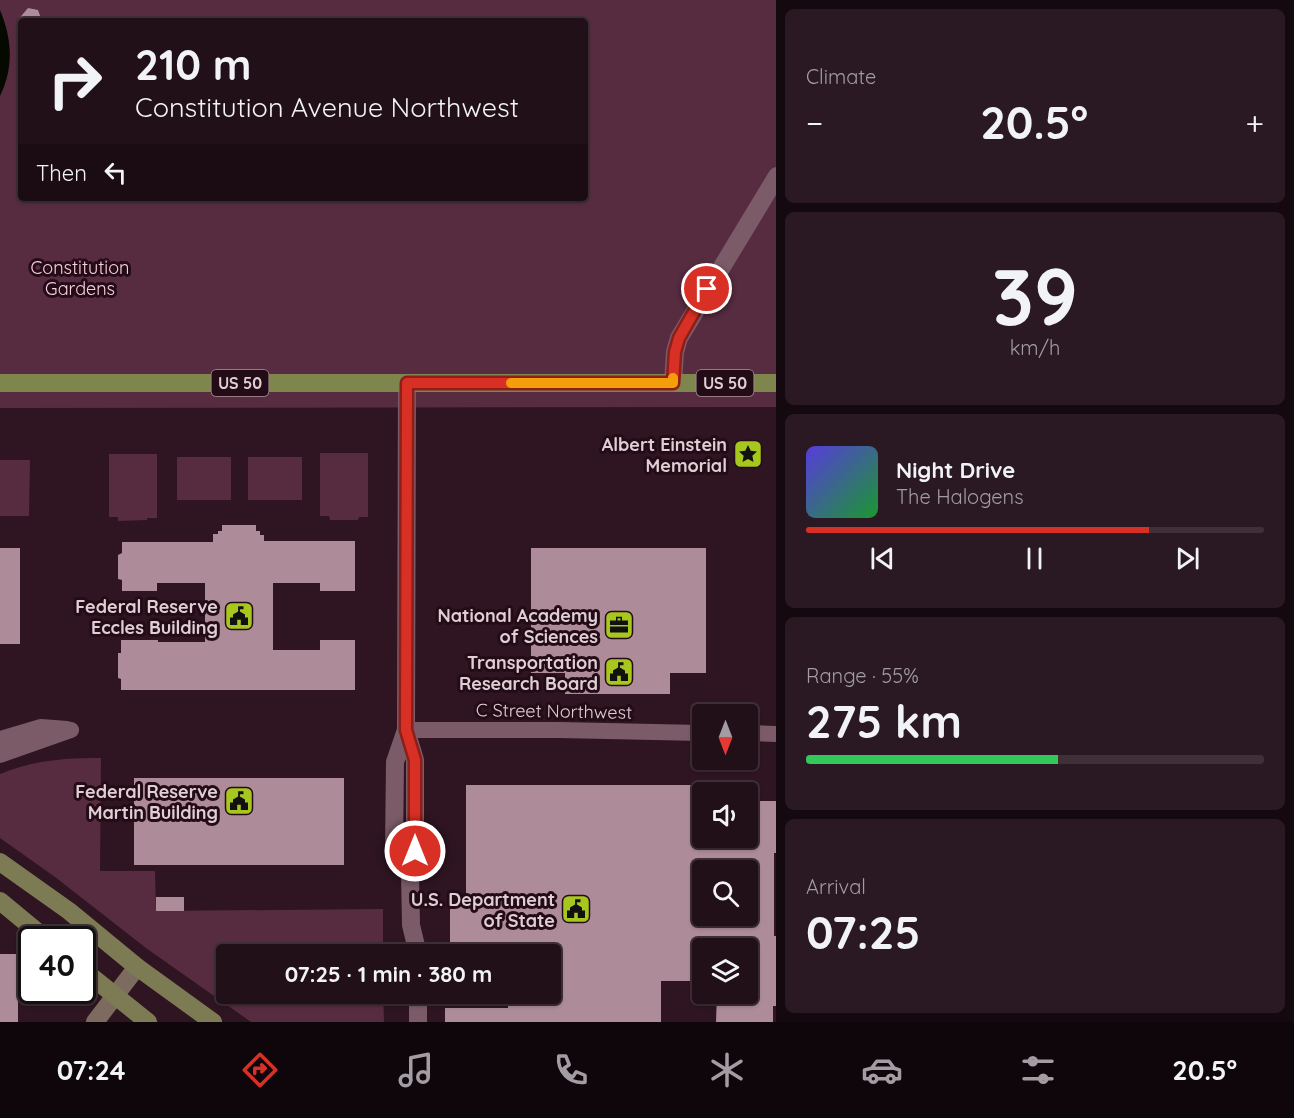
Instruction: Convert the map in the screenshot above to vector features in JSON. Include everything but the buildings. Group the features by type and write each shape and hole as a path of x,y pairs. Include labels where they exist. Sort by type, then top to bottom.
{"highway":[{"name":"US 50","path":"0,383 776,383"}],"main road":[{"path":"0,861 69,911 137,967 213,1022"},
{"path":"0,902 30,926"},
{"path":"95,1022 137,967"},
{"path":"96,980 148,1022"}],"street":[{"path":"673,383 675,352 679,338 776,178"},
{"path":"407,383 406,730 415,760 415,851 410,875 411,925 416,944"},
{"path":"0,739 41,727 71,730 0,754"},
{"name":"C Street Northwest","path":"406,730 692,733"},
{"path":"758,734 776,734"},
{"path":"418,1004 418,1022"}],"green space":[{"name":"Constitution Gardens","path":"0,0 776,0 776,407 0,408"},
{"path":"320,453 368,453 368,517 359,517 358,520 330,520 329,516 320,516"},
{"path":"109,454 157,454 157,518 118,521 118,517 109,517"},
{"path":"177,457 231,457 231,500 177,500"},
{"path":"248,457 302,457 302,500 248,500"},
{"path":"0,460 30,460 29,516 0,516"},
{"path":"101,758 100,871 155,871 156,911 383,909 383,944 216,944 216,997 146,948 55,877 0,838 0,774 49,761"},
{"path":"225,1004 383,1004 384,1022 251,1022"}],"shaded area":[{"path":"0,10 7,32 10,53 8,74 0,96"}],"slow traffic":[{"path":"511,383 673,383 673,378"}],"place":[{"name":"Albert Einstein Memorial","path":"748,454"},
{"name":"Federal Reserve Eccles Building","path":"239,616"},
{"name":"National Academy of Sciences","path":"619,625"},
{"name":"Transportation Research Board","path":"619,672"},
{"name":"Federal Reserve Martin Building","path":"239,801"},
{"name":"U.S. Department of State","path":"576,909"}],"route":[{"path":"415,851 415,760 406,730 407,383 673,383 675,352 679,338 707,289"}]}
